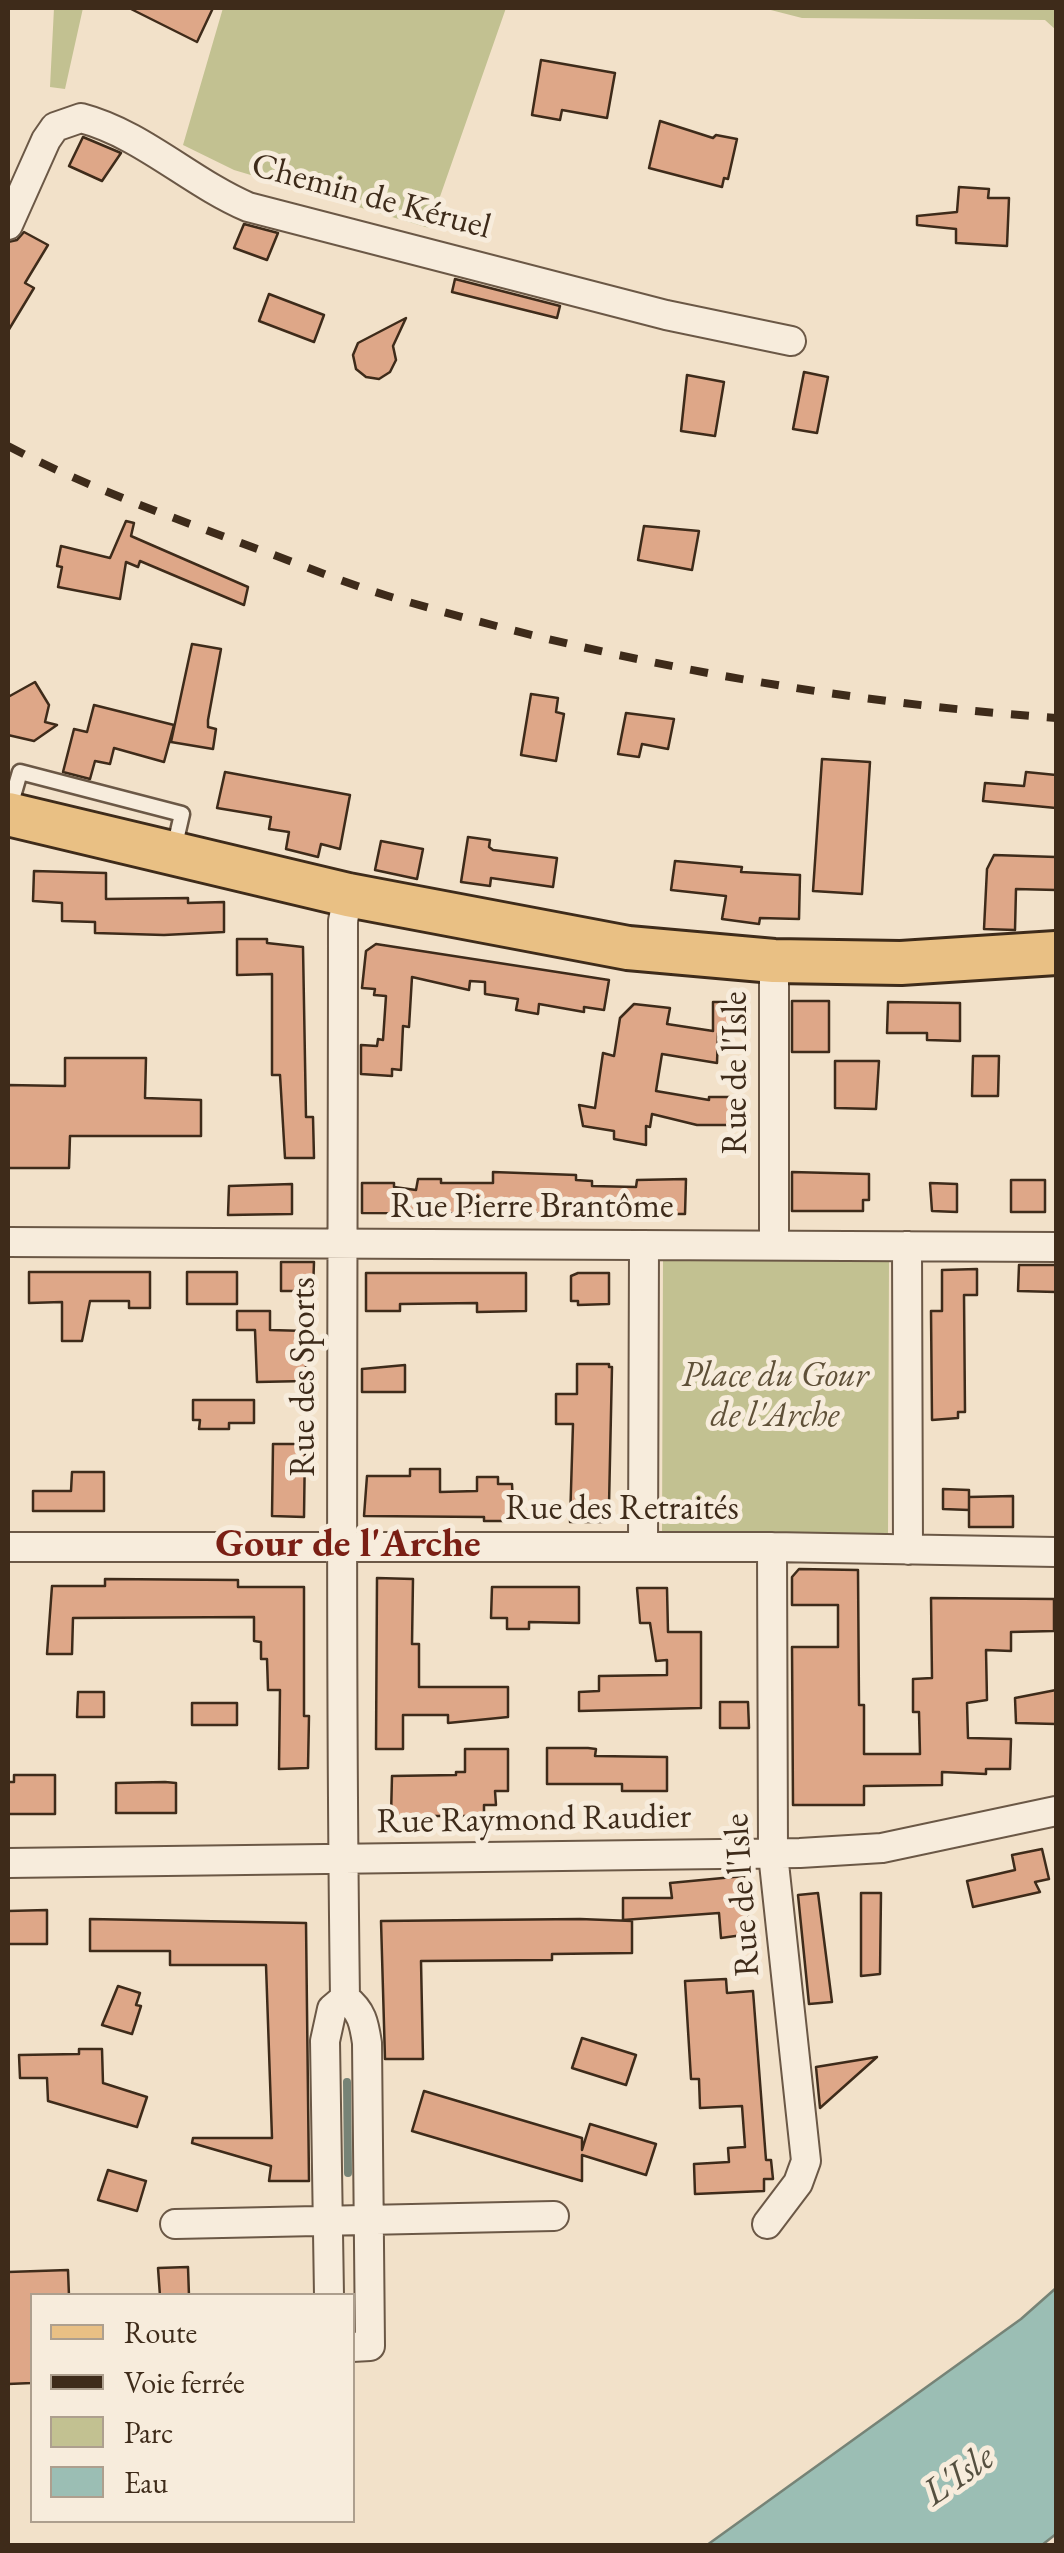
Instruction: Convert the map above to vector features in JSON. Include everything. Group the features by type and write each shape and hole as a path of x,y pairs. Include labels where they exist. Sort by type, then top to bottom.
{"main road":[{"path":"8,814 348,895 628,948 774,961 901,963 1056,952"}],"street":[{"name":"Chemin de Kéruel","path":"8,225 46,140 55,128 82,118 126,137 221,195 248,207 666,316 792,340"},
{"name":"Rue des Sports","path":"345,1998 341,1244 343,921 348,895"},
{"name":"Rue de l'Isle","path":"774,961 774,1245"},
{"name":"Rue Pierre Brantôme","path":"8,1242 1056,1247"},
{"path":"643,1547 644,1245"},
{"path":"906,1246 908,1550"},
{"name":"Rue des Retraités","path":"8,1546 772,1547 1056,1552"},
{"name":"Rue de l'Isle","path":"767,2224 798,2184 806,2161 773,1854 772,1547"},
{"name":"Rue Raymond Raudier","path":"8,1863 773,1854 882,1848 1056,1811"},
{"path":"329,2293 325,2044 332,2009 345,1998 357,2008 364,2022 367,2043 370,2346 355,2347"},
{"path":"325,2044 336,2056 348,2058 358,2056 367,2043"},
{"path":"175,2224 554,2216"}],"green space":[{"path":"54,8 83,8 65,89 50,87"},
{"path":"223,8 506,8 429,228 234,170 183,145"},
{"path":"763,8 1056,8 1056,30 1045,20 802,18"},
{"name":"Place du Gour de l'Arche","path":"663,1258 889,1259 888,1535 662,1534"}],"water":[{"name":"L'Isle","path":"1056,2288 1056,2534 1042,2545 707,2545 1021,2319"}],"building":[{"path":"129,8 213,8 197,42"},
{"path":"541,60 615,73 607,118 562,110 560,120 532,115"},
{"path":"660,121 713,138 716,135 737,139 728,179 724,178 722,187 649,168"},
{"path":"83,137 121,153 102,181 69,166"},
{"path":"959,187 989,189 988,198 1009,198 1007,246 956,243 956,229 917,225 917,216 957,212"},
{"path":"244,224 278,233 267,260 234,248"},
{"path":"24,232 48,245 25,283 34,288 8,331 8,242 17,240"},
{"path":"455,279 560,306 557,318 452,292"},
{"path":"269,294 324,315 314,342 259,321"},
{"path":"406,318 393,346 396,360 390,372 379,379 366,377 356,369 353,355 358,343"},
{"path":"804,372 828,377 817,433 793,429"},
{"path":"687,375 724,382 715,436 681,431"},
{"path":"126,521 134,523 131,536 248,587 244,605 140,561 138,567 126,562 120,599 58,587 61,546 110,558"},
{"path":"644,526 699,531 692,570 638,560"},
{"path":"192,644 221,649 208,720 208,727 216,729 213,749 171,742"},
{"path":"35,682 49,705 45,722 57,725 34,741 8,735 8,697"},
{"path":"531,694 558,698 556,712 564,714 556,761 521,755"},
{"path":"94,705 174,725 164,762 114,748 110,764 95,761 90,779 63,772 74,729 87,732"},
{"path":"626,713 674,719 668,749 642,744 639,757 618,754"},
{"path":"822,759 870,762 862,894 813,891"},
{"path":"225,772 350,795 340,849 321,844 318,857 286,849 289,832 269,829 271,817 217,808"},
{"path":"1026,772 1056,775 1056,808 983,801 985,783 1024,786"},
{"path":"468,837 490,840 493,850 557,858 553,887 491,878 490,886 461,882"},
{"path":"381,841 423,849 417,879 375,870"},
{"path":"994,855 1056,857 1056,890 1016,889 1015,930 984,929 987,869"},
{"path":"675,861 742,867 741,872 800,875 799,919 760,918 759,924 722,919 726,896 671,890"},
{"path":"34,871 106,873 106,899 188,898 188,903 224,902 224,932 95,933 95,922 62,921 62,903 33,901"},
{"path":"237,939 267,939 267,943 303,947 306,1117 313,1117 314,1158 285,1158 280,1075 272,1075 272,974 237,975"},
{"path":"376,944 609,980 604,1010 584,1007 584,1012 539,1004 538,1014 516,1010 518,999 485,994 485,982 470,981 469,990 412,977 409,1027 403,1026 401,1070 392,1069 392,1076 361,1074 361,1045 377,1046 378,1039 383,1040 386,996 374,995 375,989 362,988 366,951"},
{"path":"792,1001 829,1001 829,1052 792,1052"},
{"path":"713,1002 740,1002 740,1033 718,1033 717,1063 662,1054 656,1091 709,1100 739,1097 738,1125 697,1125 652,1114 650,1127 646,1126 646,1145 614,1139 614,1131 583,1126 579,1105 595,1108 603,1053 614,1056 620,1018 634,1004 670,1008 667,1024 713,1031"},
{"path":"888,1002 960,1003 960,1041 927,1040 927,1033 887,1033"},
{"path":"973,1056 999,1056 998,1096 972,1096"},
{"path":"65,1058 146,1058 145,1098 201,1100 201,1136 70,1136 69,1168 8,1168 8,1085 65,1086"},
{"path":"835,1061 879,1061 876,1109 835,1108"},
{"path":"493,1172 576,1175 576,1180 592,1181 592,1186 636,1187 637,1180 686,1179 685,1214 362,1213 362,1183 394,1183 394,1187 416,1190 418,1179 493,1183"},
{"path":"792,1172 869,1174 869,1200 863,1200 863,1211 792,1211"},
{"path":"1011,1180 1045,1180 1045,1212 1011,1212"},
{"path":"930,1183 957,1184 957,1212 932,1211"},
{"path":"292,1184 292,1214 228,1215 229,1186"},
{"path":"281,1262 314,1262 313,1291 281,1291"},
{"path":"1019,1265 1056,1265 1056,1292 1018,1291"},
{"path":"977,1269 977,1295 964,1295 965,1412 958,1412 958,1418 932,1420 931,1311 942,1311 942,1270"},
{"path":"29,1272 150,1272 150,1308 129,1308 129,1301 90,1301 82,1341 62,1341 62,1302 29,1303"},
{"path":"187,1272 237,1272 237,1304 187,1304"},
{"path":"366,1273 526,1273 526,1311 477,1312 477,1303 400,1304 400,1311 366,1311"},
{"path":"609,1273 609,1304 578,1305 578,1301 571,1301 571,1276"},
{"path":"237,1311 270,1311 270,1330 306,1331 306,1381 257,1382 255,1330 237,1330"},
{"path":"577,1364 612,1367 609,1505 605,1506 605,1522 570,1522 573,1424 556,1424 556,1394 577,1394"},
{"path":"405,1365 405,1392 362,1392 362,1369"},
{"path":"193,1400 254,1400 254,1423 229,1423 229,1429 199,1429 200,1420 193,1420"},
{"path":"273,1444 305,1444 304,1517 272,1516"},
{"path":"410,1469 440,1469 440,1492 477,1491 477,1477 498,1477 498,1484 512,1484 514,1521 364,1516 367,1476 410,1476"},
{"path":"72,1472 104,1472 104,1511 33,1511 33,1491 71,1491"},
{"path":"943,1489 969,1490 969,1510 943,1509"},
{"path":"1013,1496 1013,1527 969,1527 969,1497"},
{"path":"799,1569 858,1570 859,1705 864,1705 864,1754 920,1754 919,1712 913,1712 913,1679 932,1678 931,1598 1054,1599 1054,1631 1011,1632 1011,1651 986,1650 987,1700 967,1703 968,1738 1011,1739 1010,1769 986,1769 986,1774 942,1772 942,1785 864,1786 864,1805 793,1805 792,1647 838,1647 838,1605 792,1605 792,1577"},
{"path":"377,1578 413,1579 412,1644 419,1644 419,1687 508,1687 508,1717 448,1723 448,1715 403,1715 403,1749 376,1749"},
{"path":"105,1579 238,1580 238,1587 304,1587 308,1768 279,1769 280,1690 268,1690 267,1659 261,1659 261,1642 254,1641 254,1617 73,1618 72,1654 47,1654 52,1586 105,1586"},
{"path":"492,1587 579,1587 579,1623 529,1622 529,1629 507,1629 507,1618 491,1618"},
{"path":"637,1588 667,1588 668,1632 701,1632 701,1708 579,1711 579,1692 599,1691 599,1676 667,1675 667,1660 656,1661 650,1623 640,1623"},
{"path":"1056,1690 1056,1724 1016,1723 1015,1698"},
{"path":"78,1692 104,1692 104,1717 77,1717"},
{"path":"720,1702 748,1702 749,1728 720,1728"},
{"path":"192,1703 237,1703 237,1725 192,1725"},
{"path":"547,1748 596,1749 595,1756 667,1757 667,1791 622,1791 622,1784 547,1784"},
{"path":"465,1749 508,1749 508,1791 495,1791 496,1805 484,1805 484,1816 391,1816 392,1776 465,1772"},
{"path":"14,1775 55,1775 55,1814 8,1814 8,1782 14,1782"},
{"path":"116,1783 176,1783 176,1813 116,1813"},
{"path":"1042,1849 1049,1879 1035,1882 1040,1892 973,1907 967,1881 1015,1870 1012,1855"},
{"path":"744,1876 750,1934 721,1938 719,1913 623,1920 623,1898 672,1898 670,1883"},
{"path":"818,1893 832,2002 809,2004 798,1895"},
{"path":"861,1893 881,1893 880,1974 861,1976"},
{"path":"47,1910 47,1944 8,1944 8,1911"},
{"path":"90,1919 306,1923 309,2181 269,2181 271,2166 192,2143 193,2138 272,2138 266,1965 170,1965 170,1951 90,1951"},
{"path":"381,1921 632,1921 632,1953 552,1954 552,1960 421,1961 423,2059 385,2059"},
{"path":"726,1979 727,1993 753,1991 766,2160 771,2160 773,2179 764,2179 764,2191 695,2194 694,2164 729,2162 728,2148 745,2147 742,2106 700,2108 699,2079 691,2079 685,1981"},
{"path":"118,1986 140,1993 136,2005 141,2006 132,2034 102,2025"},
{"path":"582,2038 636,2055 626,2085 572,2068"},
{"path":"79,2049 102,2049 103,2083 147,2097 137,2127 48,2101 47,2078 20,2078 19,2055 79,2054"},
{"path":"877,2057 820,2108 816,2067"},
{"path":"424,2091 582,2138 582,2150 590,2124 656,2144 646,2175 582,2155 582,2181 412,2131"},
{"path":"108,2170 146,2181 137,2211 98,2200"},
{"path":"188,2267 189,2293 160,2293 158,2268"},
{"path":"68,2270 69,2293 30,2293 30,2383 8,2384 8,2272"}],"waterway":[{"path":"347,2082 348,2173"}],"railway":[{"path":"8,446 98,488 190,524 371,591 470,619 719,675 887,701 1056,718"}],"district":[{"name":"Gour de l'Arche","path":"348,1545"}]}
